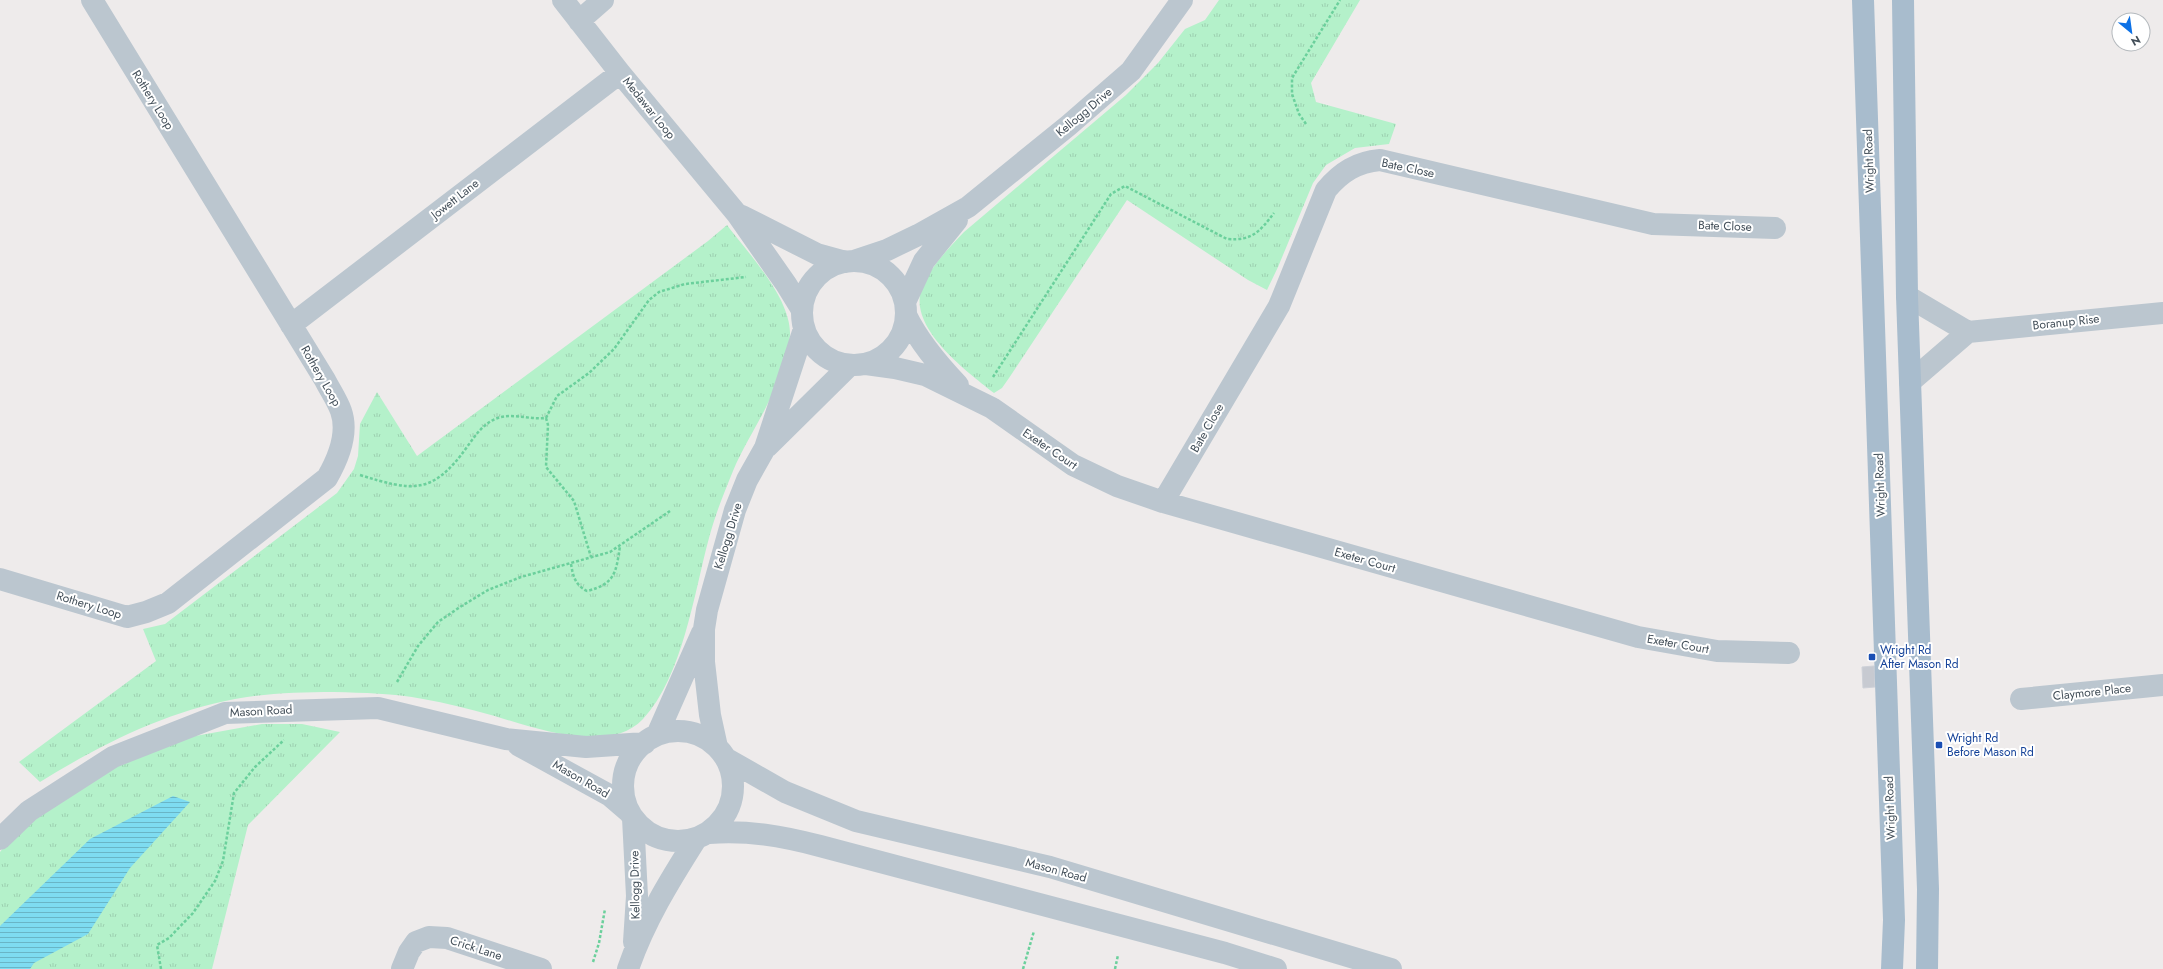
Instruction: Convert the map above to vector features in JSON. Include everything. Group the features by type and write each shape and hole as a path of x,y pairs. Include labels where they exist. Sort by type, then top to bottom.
{"main road":[{"name":"Wright Road","path":"1863,0 1893,896 1892,969"},
{"path":"1906,3 1907,296 1928,881 1927,969"}],"street":[{"name":"Rothery Loop","path":"0,579 127,617 146,612 168,602 327,478 339,458 343,433 341,411 326,380 92,0"},
{"name":"Medawar Loop","path":"563,0 620,73 737,214 786,284 803,320"},
{"path":"578,21 603,0"},
{"name":"Kellogg Drive","path":"850,262 888,250 968,207 1069,125 1131,71 1182,0"},
{"name":"Jowett Lane","path":"291,325 620,73"},
{"name":"Bate Close","path":"1163,502 1279,306 1326,190 1337,176 1364,162 1380,160 1653,224 1775,228"},
{"name":"Kellogg Drive","path":"906,308 924,261 968,207"},
{"name":"Medawar Loop","path":"737,214 817,254 850,262"},
{"path":"850,262 872,264 887,273 898,286 906,308 902,335 892,349 880,358 858,365 835,362 822,355 811,343 803,320 804,297 811,283 822,272 837,264 850,262"},
{"path":"1907,296 1968,332 1910,382"},
{"name":"Exeter Court","path":"906,308 913,329 934,360 967,395"},
{"name":"Boranup Rise","path":"1968,332 2163,313"},
{"name":"Kellogg Drive","path":"722,753 710,716 706,684 704,629 707,610 735,510 747,480 766,448 803,320"},
{"name":"Kellogg Drive","path":"766,448 858,365"},
{"name":"Exeter Court","path":"858,365 895,368 925,375 992,408 1073,465 1117,486 1163,502 1638,637 1717,651 1789,653"},
{"name":"Kellogg Drive","path":"651,739 704,629"},
{"name":"Claymore Place","path":"2021,699 2163,685"},
{"name":"Mason Road","path":"0,839 29,811 113,757 224,713 378,708 506,739 586,747 651,739"},
{"path":"703,836 724,818 732,800 733,779 722,753 696,734 669,732 651,739 630,760 623,782 626,804 632,816 647,832 666,840 682,841 732,831 774,835 1217,951 1276,969"},
{"name":"Mason Road","path":"506,739 609,794 632,816"},
{"name":"Mason Road","path":"722,753 785,792 856,821 1050,867 1391,969"},
{"name":"Kellogg Drive","path":"631,961 637,896 632,816"},
{"name":"Kellogg Drive","path":"631,961 670,878 703,836"},
{"name":"Crick Lane","path":"402,969 409,952 416,942 430,937 447,938 541,969"}],"path":[{"path":"1306,124 1299,114 1292,94 1292,78 1340,0"},
{"path":"993,377 1111,194 1125,186 1227,239 1245,239 1260,231 1274,213"},
{"path":"591,557 574,501 546,467 548,425 546,418 557,396 589,373 609,355 649,300 659,292 685,284 746,277"},
{"path":"357,474 394,485 409,487 422,486 436,480 449,468 484,425 505,416 516,415 538,419 546,418"},
{"path":"394,688 402,670 418,646 438,622 460,606 488,590 520,577 610,552 670,511"},
{"path":"571,564 574,579 579,588 587,592 599,588 608,582 617,571 620,546"},
{"path":"160,969 157,945 169,938 193,913 215,881 221,868 234,793 255,767 288,736"},
{"path":"593,962 599,943 606,906"},
{"path":"1024,969 1035,928"},
{"path":"1115,969 1118,954"}],"green space":[{"path":"1219,0 1360,0 1311,83 1316,102 1396,124 1389,144 1355,148 1326,165 1313,183 1267,290 1248,280 1127,200 1009,378 1002,388 994,393 955,360 930,332 922,316 920,301 923,285 931,271 941,257 964,232 1126,95 1158,63 1185,29 1205,20"},
{"path":"727,225 767,277 784,307 789,322 789,344 785,361 775,387 764,412 737,462 717,512 678,657 657,701 643,719 628,730 610,736 591,737 548,731 466,708 412,697 334,692 284,693 235,699 183,712 158,721 86,755 40,782 19,762 156,661 143,629 165,624 337,493 354,469 358,456 360,424 377,392 417,456 708,241"},
{"path":"262,724 302,724 340,732 248,825 212,969 0,969 0,852 19,828 115,763 173,740"}],"water":[{"path":"173,796 190,802 130,868 88,934 34,963 30,969 0,969 0,926 90,839"}],"building":[{"path":"1874,666 1875,687 1863,688 1862,667"}],"place":[{"name":"Wright Rd After Mason Rd","path":"1872,657"},
{"name":"Wright Rd Before Mason Rd","path":"1939,745"}]}
